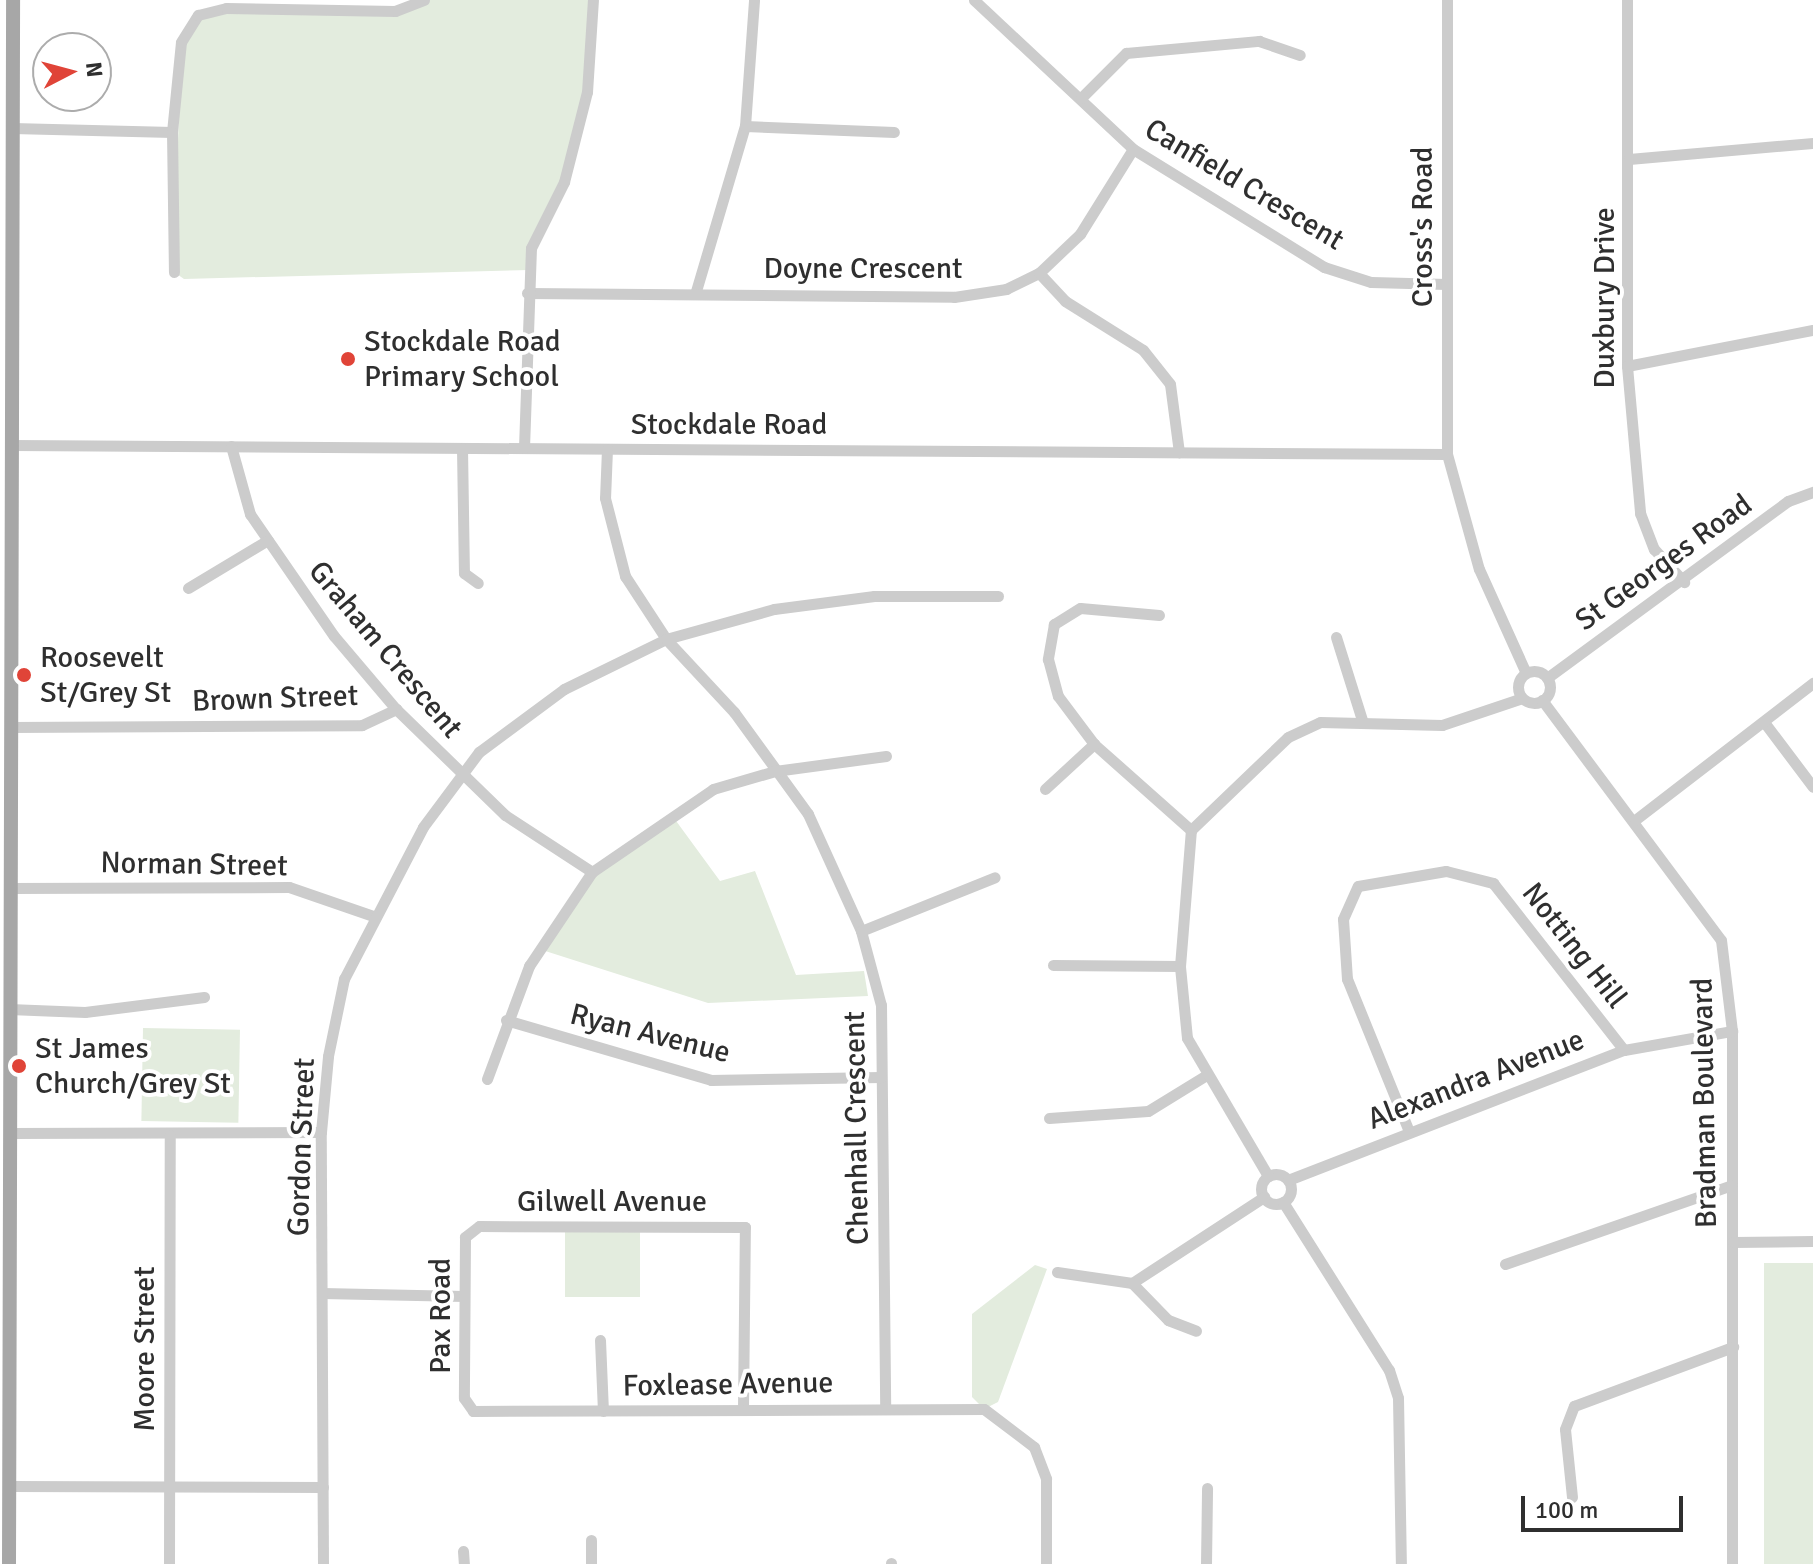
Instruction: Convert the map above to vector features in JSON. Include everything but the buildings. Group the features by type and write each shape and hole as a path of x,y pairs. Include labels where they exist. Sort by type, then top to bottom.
{"main road":[{"path":"9,1564 5,1254 10,1133 10,888 5,853 10,727 5,695 11,445 6,189 12,128 13,0"}],"street":[{"path":"174,272 172,132 181,42 198,15 226,8 395,11 424,0"},
{"path":"524,448 527,293 531,248 564,182 587,92 593,0"},
{"path":"696,291 745,126 754,0"},
{"name":"Canfield Crescent","path":"974,0 1133,149 1324,267 1371,282 1447,284"},
{"name":"Cross's Road","path":"1447,0 1447,454"},
{"name":"Duxbury Drive","path":"1627,0 1627,366 1640,513 1654,549 1684,582"},
{"path":"1081,98 1126,53 1259,41 1300,55"},
{"path":"745,126 894,132"},
{"path":"12,128 172,132"},
{"path":"1629,159 1813,143"},
{"name":"Doyne Crescent","path":"527,293 696,291 954,297 1006,289 1039,273 1080,234 1133,149"},
{"path":"1039,273 1065,301 1143,350 1170,384 1179,452"},
{"path":"1627,366 1813,330"},
{"name":"Stockdale Road","path":"11,445 1447,454"},
{"name":"Graham Crescent","path":"231,446 250,514 396,709 505,815 592,872"},
{"path":"462,448 464,573 478,583"},
{"name":"Chenhall Crescent","path":"607,449 612,537 625,576 666,639 734,712 808,814 861,931 881,1005 885,1407"},
{"path":"1447,454 1479,569 1526,673"},
{"name":"St Georges Road","path":"1547,678 1684,582 1788,501 1813,492"},
{"path":"188,588 268,540"},
{"name":"Gordon Street","path":"323,1564 321,1132 344,979 373,916 423,827 479,752 564,689 666,639 774,609 874,596 998,596"},
{"path":"1159,615 1080,608 1054,624 1048,659 1058,696 1094,744 1191,830"},
{"path":"1336,637 1362,720"},
{"path":"1132,1283 1264,1197 1268,1176 1205,1076 1187,1038 1180,966 1191,830 1288,737 1320,722 1362,720 1442,725 1522,698 1542,700 1547,678 1526,673"},
{"path":"1522,698 1518,685 1526,673"},
{"path":"1635,820 1813,683"},
{"name":"Bradman Boulevard","path":"1542,700 1635,820 1721,940 1732,1031 1732,1564"},
{"name":"Brown Street","path":"10,727 362,725 396,709"},
{"path":"1764,722 1813,787"},
{"path":"1045,789 1094,744"},
{"path":"487,1079 506,1020 529,966 592,872 713,789 775,771 886,756"},
{"name":"Notting Hill","path":"1408,1129 1347,979 1343,919 1358,886 1446,871 1493,883 1624,1050"},
{"path":"861,931 995,877"},
{"name":"Norman Street","path":"10,888 289,887 373,916"},
{"path":"1053,965 1180,966"},
{"path":"9,1009 85,1012 204,997"},
{"name":"Ryan Avenue","path":"506,1020 711,1080 881,1077"},
{"name":"Alexandra Avenue","path":"1288,1180 1408,1129 1624,1050 1732,1031"},
{"path":"1049,1118 1148,1111 1205,1076"},
{"path":"10,1133 170,1135 321,1132"},
{"name":"Moore Street","path":"169,1564 170,1135"},
{"path":"1268,1176 1288,1180 1283,1202"},
{"path":"1505,1264 1732,1185"},
{"path":"1264,1197 1283,1202 1389,1370 1398,1398 1401,1564"},
{"name":"Gilwell Avenue","path":"479,1226 745,1227 743,1408"},
{"name":"Pax Road","path":"473,1411 464,1398 465,1237 479,1226"},
{"path":"1733,1242 1813,1241"},
{"path":"1057,1272 1132,1283 1168,1320 1196,1331"},
{"path":"322,1293 464,1296"},
{"path":"600,1340 603,1411"},
{"path":"1572,1497 1565,1429 1574,1406 1733,1347"},
{"name":"Foxlease Avenue","path":"473,1411 984,1409 1007,1420 1038,1458 1046,1479 1046,1564"},
{"path":"10,1486 323,1487"},
{"path":"1206,1564 1207,1488"},
{"path":"591,1540 591,1564"}],"shaded area":[{"path":"424,0 593,0 587,92 564,182 531,248 529,270 184,279 174,272 181,42 198,15 226,8 395,11"},
{"path":"671,814 720,881 755,871 796,975 864,971 868,996 708,1003 539,949 592,872"},
{"path":"143,1028 240,1030 238,1123 141,1121"},
{"path":"565,1226 640,1226 640,1297 565,1297"},
{"path":"1764,1263 1813,1263 1813,1564 1764,1564"},
{"path":"1035,1265 1047,1269 998,1402 984,1409 972,1397 972,1314"}],"place":[{"name":"Stockdale Road Primary School","path":"348,359"},
{"name":"Roosevelt St/Grey St","path":"24,675"},
{"name":"St James Church/Grey St","path":"19,1066"}]}
